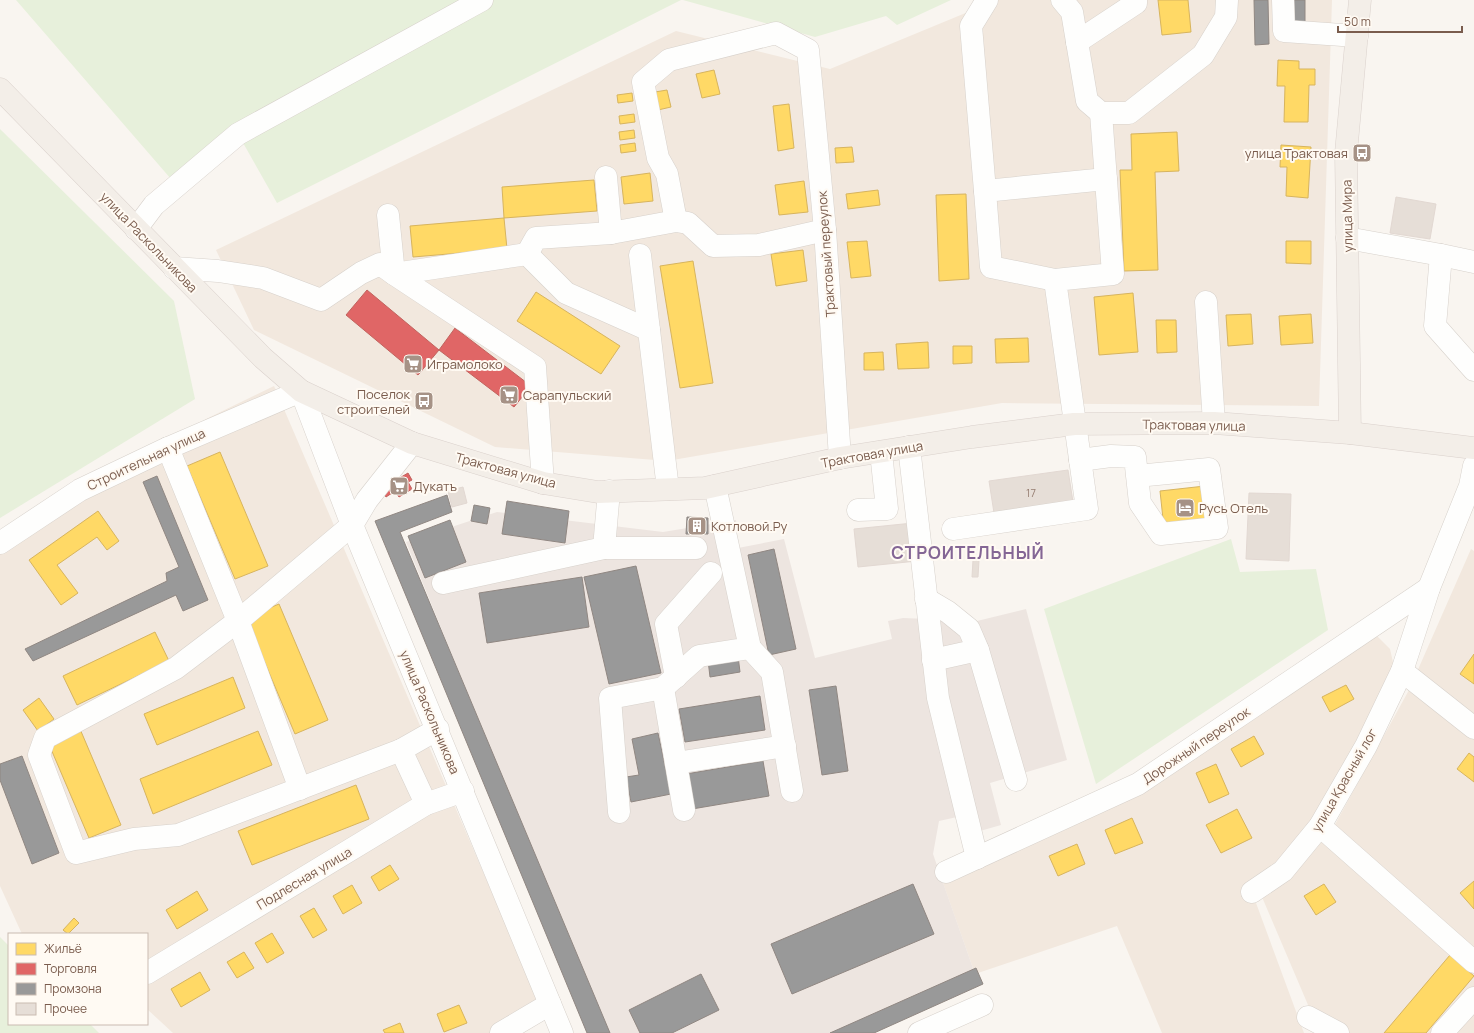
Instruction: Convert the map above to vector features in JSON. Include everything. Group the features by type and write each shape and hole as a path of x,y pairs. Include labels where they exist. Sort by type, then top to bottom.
{"main road":[{"name":"улица Мира","path":"1350,434 1346,153 1360,0"},
{"name":"улица Раскольникова","path":"0,90 263,358 301,391 407,441"},
{"name":"Трактовая улица","path":"407,441 543,483 598,492 715,486 840,458 1074,424 1214,423 1350,434 1474,448"}],"street":[{"path":"136,229 154,205 238,134 482,0"},
{"path":"987,0 971,26 991,267 1055,280 1113,274 1101,113"},
{"path":"1062,0 1072,12 1087,101 1101,113 1129,113 1203,55 1226,18 1227,0"},
{"path":"1077,42 1136,3 1136,0"},
{"path":"1283,0 1284,30 1357,36"},
{"name":"Трактовый переулок","path":"676,221 667,174 658,158 643,82 669,60 776,33 808,50 825,230 840,458"},
{"path":"606,177 611,233"},
{"path":"985,192 1106,179"},
{"path":"388,215 394,274"},
{"path":"527,254 536,238 611,233 676,221 688,223 713,246 759,245 825,230"},
{"path":"1347,238 1474,262"},
{"path":"394,274 527,254"},
{"path":"527,254 566,293 649,330"},
{"path":"640,255 668,489"},
{"path":"1441,255 1436,326 1474,370"},
{"path":"174,268 218,271 263,278 321,300 361,273 380,264 535,367 543,483"},
{"path":"953,529 1087,509 1055,280"},
{"path":"1206,302 1214,423"},
{"name":"Строительная улица","path":"0,543 80,490 168,448 301,391"},
{"name":"улица Раскольникова","path":"301,391 352,525 438,729 562,1033"},
{"path":"407,441 366,500 352,525 238,621 176,668 45,738 39,755 76,853 134,840 178,835 401,750 438,729"},
{"path":"168,448 238,621 300,789"},
{"path":"908,448 938,698 977,858"},
{"path":"858,510 887,509 881,452"},
{"path":"1080,460 1111,456 1135,457 1137,476"},
{"name":"улица Красный лог","path":"1252,892 1283,871 1320,826 1366,746 1402,671 1429,588 1470,486 1474,466"},
{"path":"715,486 750,648 772,672 792,791"},
{"path":"604,548 609,491"},
{"path":"443,582 604,548 696,548"},
{"path":"684,810 676,763 666,624 711,573"},
{"name":"Дорожный переулок","path":"946,872 1138,784 1429,588"},
{"path":"926,599 948,612 969,629 978,650 1016,780"},
{"path":"618,812 610,698 670,682 699,656 750,648"},
{"path":"933,660 978,650"},
{"path":"1402,671 1474,728"},
{"path":"676,763 785,746"},
{"path":"401,750 426,804"},
{"name":"Подлесная улица","path":"148,972 426,804 463,791"},
{"path":"1320,826 1474,962"},
{"path":"1442,1033 1474,998"},
{"path":"501,1033 525,1027 550,1004"},
{"path":"919,1033 982,1004"},
{"path":"1308,1017 1338,1033"}],"shaded area":[{"path":"997,0 1332,0 1319,406 1002,403 667,461 495,447 254,330 216,250 676,31 830,69"},
{"path":"274,386 542,1009 497,1033 173,1033 148,1010 148,933 22,933 0,886 0,554 206,419"},
{"path":"497,512 663,532 736,520 738,548 784,539 815,658 892,639 888,621 903,618 977,621 1026,609 1067,760 990,783 1001,825 980,831 975,813 939,821 933,854 975,974 843,1033 606,1033 406,542"},
{"path":"1471,549 1474,551 1474,1033 1320,1033 1262,897 1291,878 1332,830 1409,690"},
{"path":"1373,632 1390,649 1395,671 1314,820 1281,863 1249,884 1304,1033 1162,1033 1117,926 975,974 942,880 1140,787"}],"green space":[{"path":"16,0 681,0 277,203 238,134 171,179"},
{"path":"683,0 951,0 897,25 886,16 815,37"},
{"path":"0,129 174,301 195,399 0,518"},
{"path":"1231,539 1240,572 1316,569 1328,630 1096,784 1044,609"},
{"path":"0,937 8,945 8,1025 91,1025 99,1033 0,1033"}],"building: Жильё":[{"path":"1158,0 1188,0 1191,32 1162,35"},
{"path":"1278,60 1299,61 1299,69 1315,69 1315,85 1309,85 1308,122 1284,122 1285,86 1277,86"},
{"path":"714,70 720,94 702,98 696,74"},
{"path":"667,90 671,107 658,110 655,92"},
{"path":"632,93 633,101 618,103 617,95"},
{"path":"789,104 794,148 778,151 773,106"},
{"path":"634,114 635,122 620,124 619,116"},
{"path":"634,130 635,138 620,140 619,132"},
{"path":"1177,132 1179,171 1155,172 1158,270 1124,271 1120,170 1132,170 1131,134"},
{"path":"635,143 636,151 621,153 620,145"},
{"path":"1281,145 1311,147 1308,198 1286,196 1287,167 1280,167"},
{"path":"852,147 854,162 836,163 835,148"},
{"path":"650,173 653,201 624,204 621,177"},
{"path":"594,180 597,211 504,218 502,187"},
{"path":"804,181 808,212 779,215 775,185"},
{"path":"878,190 880,205 848,209 846,194"},
{"path":"966,194 969,279 939,281 936,195"},
{"path":"504,218 507,249 413,257 410,226"},
{"path":"867,241 871,276 851,278 847,242"},
{"path":"1286,241 1311,241 1311,264 1286,263"},
{"path":"803,250 807,281 776,286 771,254"},
{"path":"693,261 713,383 680,388 660,266"},
{"path":"536,292 620,346 601,374 517,321"},
{"path":"1133,293 1138,352 1099,355 1094,297"},
{"path":"1251,314 1253,344 1228,346 1226,315"},
{"path":"1311,314 1313,343 1281,345 1279,316"},
{"path":"1156,320 1176,320 1177,352 1157,353"},
{"path":"1028,338 1029,362 996,363 995,339"},
{"path":"928,342 929,368 898,369 896,344"},
{"path":"953,346 972,346 972,363 953,364"},
{"path":"883,352 884,370 864,370 864,353"},
{"path":"220,452 268,566 235,579 187,466"},
{"path":"1205,486 1209,522 1164,528 1160,491"},
{"path":"98,511 119,541 107,550 97,537 57,565 78,593 61,605 29,560"},
{"path":"279,604 328,720 295,734 246,618"},
{"path":"155,632 169,661 77,705 63,676"},
{"path":"1474,654 1474,684 1460,674"},
{"path":"233,677 245,708 157,745 144,714"},
{"path":"1346,685 1354,699 1330,712 1322,697"},
{"path":"39,698 54,719 38,731 23,710"},
{"path":"80,729 121,825 89,838 48,742"},
{"path":"258,731 272,765 153,814 140,779"},
{"path":"1254,736 1264,754 1241,767 1231,749"},
{"path":"1469,753 1474,757 1474,782 1457,769"},
{"path":"1216,764 1229,794 1209,803 1196,773"},
{"path":"356,785 369,819 252,865 238,831"},
{"path":"1237,809 1252,838 1221,853 1206,825"},
{"path":"1132,818 1143,843 1115,854 1105,830"},
{"path":"1077,844 1085,864 1058,876 1049,856"},
{"path":"390,865 399,879 379,891 371,877"},
{"path":"1474,881 1474,909 1460,893"},
{"path":"1324,884 1336,902 1316,915 1304,896"},
{"path":"352,885 362,903 343,914 333,896"},
{"path":"197,891 208,910 177,929 166,910"},
{"path":"314,908 327,930 313,938 300,916"},
{"path":"74,918 79,923 69,933 63,930"},
{"path":"272,933 284,953 267,963 255,943"},
{"path":"244,952 254,968 237,978 227,962"},
{"path":"1450,955 1474,976 1426,1033 1384,1033"},
{"path":"200,972 210,990 181,1007 171,989"},
{"path":"459,1005 467,1023 444,1032 437,1014"},
{"path":"400,1023 404,1033 385,1033 383,1030"}],"building: Торговля":[{"path":"367,290 439,350 418,375 346,315"},
{"path":"455,328 531,386 514,407 439,350"},
{"name":"Дукатъ","path":"408,473 412,480 408,482 412,489 399,497 395,491 386,497 381,489"}],"building: Промзона":[{"path":"1254,0 1268,0 1269,44 1255,45"},
{"path":"1291,0 1305,0 1305,27 1291,27"},
{"path":"157,476 208,600 183,611 176,595 33,661 25,649 167,581 166,573 179,567 143,482"},
{"path":"447,495 452,512 400,532 610,1033 587,1033 375,521"},
{"path":"507,501 569,511 565,543 502,534"},
{"path":"474,505 490,508 487,524 471,521"},
{"name":"Котловой.Ру","path":"687,517 708,518 708,534 686,534"},
{"path":"450,520 466,562 425,578 408,536"},
{"path":"774,549 796,649 769,655 748,555"},
{"path":"636,566 661,673 609,684 584,577"},
{"path":"582,577 589,627 487,643 479,593"},
{"path":"738,656 740,672 710,677 708,660"},
{"path":"836,686 848,771 822,775 809,690"},
{"path":"760,696 765,730 685,742 679,709"},
{"path":"658,733 671,794 631,802 626,777 639,775 632,739"},
{"path":"22,756 59,853 32,864 0,780 0,764"},
{"path":"763,761 769,796 692,809 686,774"},
{"path":"913,884 934,934 792,994 771,944"},
{"path":"976,968 983,984 874,1033 830,1033"},
{"path":"701,974 719,1010 672,1033 640,1033 629,1010"}],"building: Прочее":[{"path":"1396,197 1436,204 1430,239 1390,233"},
{"path":"1068,470 1073,502 994,513 989,481"},
{"path":"463,487 467,503 452,507 448,491"},
{"path":"1249,493 1291,494 1289,561 1246,559"},
{"path":"913,523 917,561 858,567 854,529"},
{"path":"973,560 979,560 978,577 972,577"}],"place":[{"name":"улица Трактовая","path":"1362,153"},
{"name":"Играмолоко","path":"413,364"},
{"name":"Сарапульский","path":"509,395"},
{"name":"Поселок строителей","path":"424,401"},
{"name":"Дукатъ","path":"399,486"},
{"name":"Русь Отель","path":"1185,508"},
{"name":"Котловой.Ру","path":"697,526"}],"district":[{"name":"СТРОИТЕЛЬНЫЙ","path":"968,552"}]}
